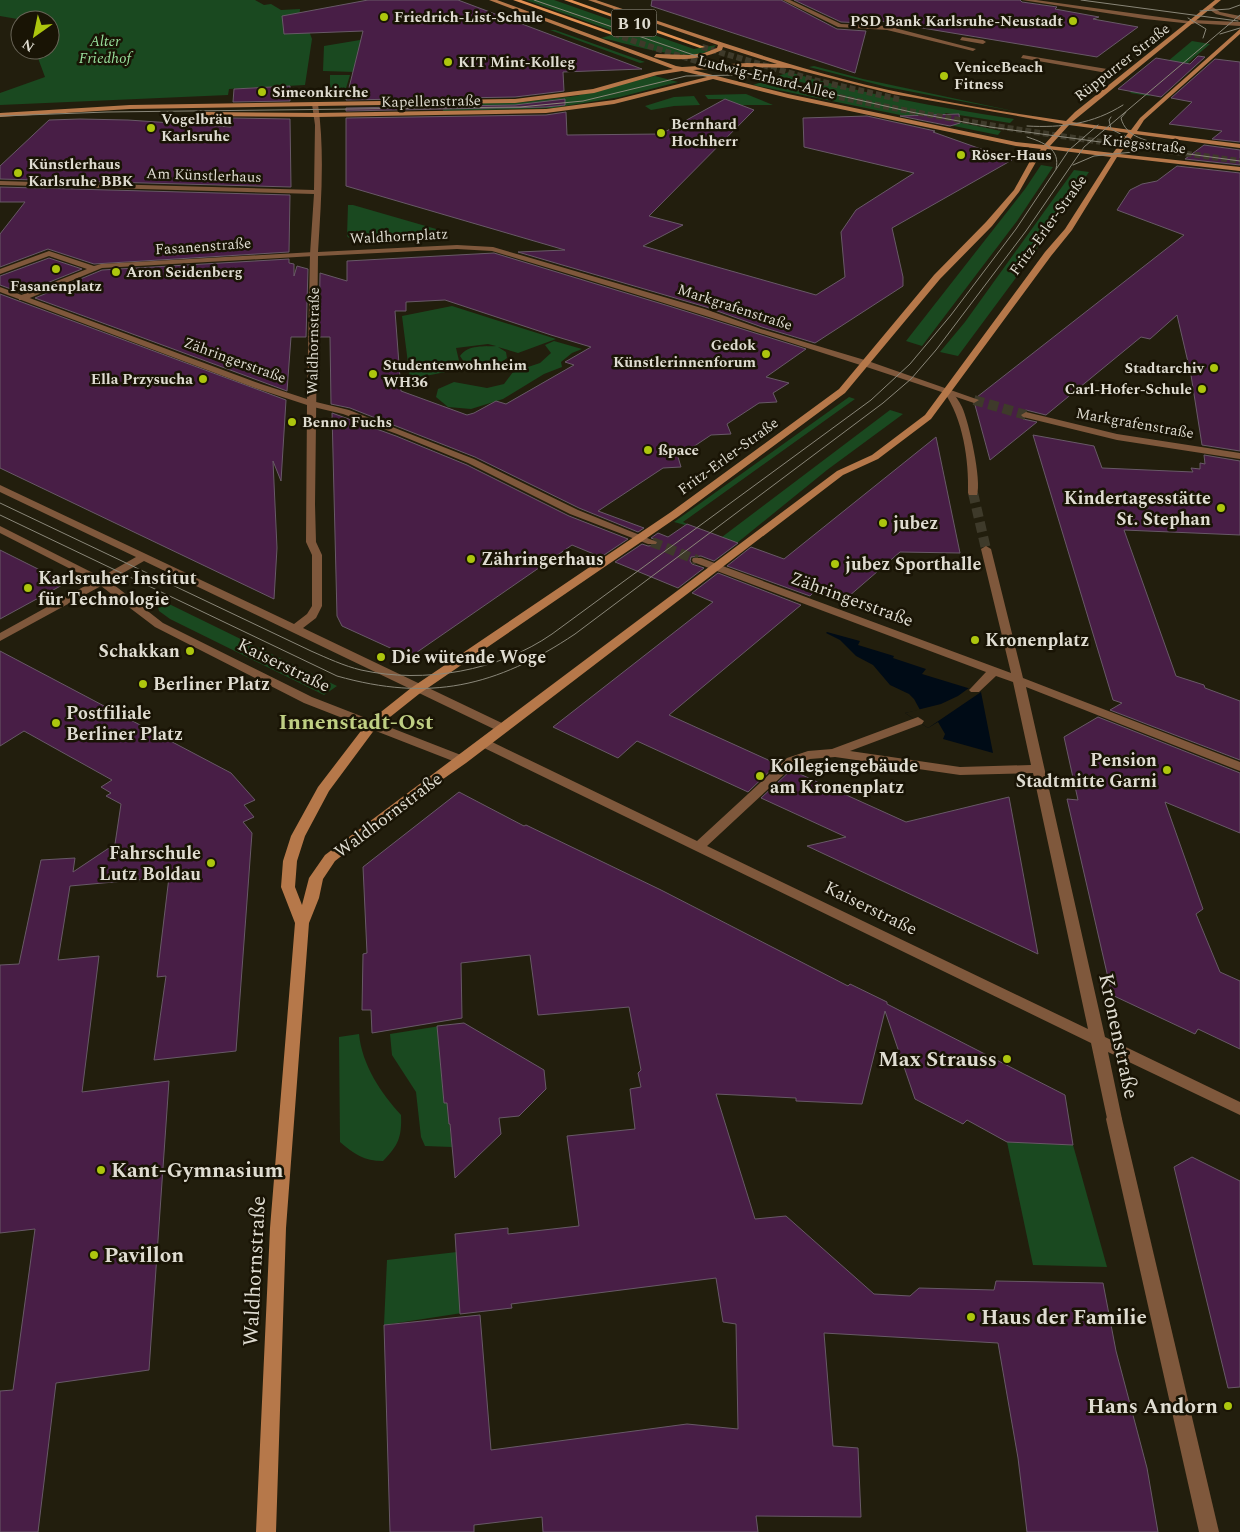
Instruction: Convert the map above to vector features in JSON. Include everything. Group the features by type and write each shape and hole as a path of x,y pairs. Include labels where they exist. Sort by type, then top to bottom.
{"main road":[{"name":"Ludwig-Erhard-Allee","path":"492,0 635,53 712,77 893,119 1000,141 1045,148"},
{"name":"B 10","path":"516,0 614,34"},
{"name":"B 10","path":"567,0 702,47"},
{"name":"Ludwig-Erhard-Allee","path":"591,0 795,66 905,94 997,112 1067,123"},
{"name":"Rüppurrer Straße","path":"1045,148 1077,113 1122,76 1195,22 1218,0"},
{"path":"1132,132 1142,119 1240,31"},
{"path":"635,53 661,56 695,56 716,51 720,49 721,43"},
{"path":"747,65 756,54"},
{"name":"Kapellenstraße","path":"50,112 317,115 514,113 559,110 614,102 712,77 747,65"},
{"name":"Kapellenstraße","path":"0,115 122,107 485,102 538,99 594,90 656,73 683,69 747,65 795,66"},
{"name":"Kriegsstraße","path":"1067,123 1240,146"},
{"name":"Fritz-Erler-Straße","path":"502,728 840,473 893,445 928,417 1048,254 1068,230 1115,155 1132,132"},
{"name":"Kriegsstraße","path":"1045,148 1240,169"},
{"name":"Fritz-Erler-Straße","path":"371,726 420,688 734,472 842,391 937,278 989,224 1016,191 1033,161 1045,148"},
{"name":"Waldhornstraße","path":"302,923 288,887 290,861 298,836 323,790 371,726"},
{"name":"Waldhornstraße","path":"266,1532 278,1228 302,923 312,898 316,878 330,858 502,728"}],"street":[{"path":"786,0 840,26 887,28 973,48"},
{"path":"1025,0 1195,22 1240,21"},
{"path":"1209,7 1218,13 1240,21"},
{"path":"932,39 958,39 983,42"},
{"path":"1023,57 1108,71"},
{"name":"Waldhornstraße","path":"296,628 312,616 317,606 318,555 311,542 314,254 318,192 317,115 315,104"},
{"name":"Am Künstlerhaus","path":"0,184 318,192"},
{"name":"Waldhornplatz","path":"314,254 457,247 485,248"},
{"name":"Markgrafenstraße","path":"485,248 512,254 693,309 865,363 974,400"},
{"path":"0,272 49,253 95,269"},
{"name":"Fasanenstraße","path":"95,269 101,266 314,254"},
{"path":"22,298 95,269"},
{"name":"Zähringerstraße","path":"1,290 240,380 312,404 346,412 443,449 471,460 574,512 652,542"},
{"path":"948,392 957,406 965,436 974,482 973,493"},
{"name":"Markgrafenstraße","path":"1026,415 1116,438 1240,456"},
{"path":"0,488 502,728"},
{"name":"Kaiserstraße","path":"0,529 102,581 123,595 159,625 308,700 462,760"},
{"name":"Kronenstraße","path":"986,549 1018,680 1114,1119 1209,1532"},
{"path":"0,638 144,557"},
{"name":"Zähringerstraße","path":"697,560 1018,680 1240,767"},
{"path":"975,690 994,671"},
{"path":"835,753 918,721"},
{"name":"Kaiserstraße","path":"484,743 1240,1110"},
{"path":"699,846 791,761 808,755 835,753 960,771 1038,769"}],"green space":[{"name":"Alter Friedhof","path":"0,0 255,0 264,5 271,4 281,10 300,9 299,19 309,31 312,39 305,85 229,89 228,95 0,105 0,93 45,77 39,60 60,60 60,10 10,10 10,18 0,16"},
{"path":"526,0 554,0 694,49 716,45 707,52 695,55 662,52 601,38 619,33"},
{"path":"550,30 555,30 645,62 640,63"},
{"path":"372,38 365,58 356,59 355,72 323,71 324,46"},
{"path":"1192,41 1210,44 1149,96 1130,93"},
{"path":"814,66 863,79 1018,112 887,87 809,67"},
{"path":"789,72 900,99 1014,119 1010,123 946,113 938,118 1001,131 998,135 753,85 765,81 811,91 820,87 778,76"},
{"path":"330,75 350,75 344,95 320,95 320,91 330,89"},
{"path":"655,76 678,82 620,97 553,108 443,111 444,104 524,102 576,96"},
{"path":"746,94 773,105 728,105 726,99 708,99 705,95"},
{"path":"694,96 700,105 674,106 651,110 645,106 674,97"},
{"path":"1041,165 1053,167 1017,221 922,346 906,341 1025,189"},
{"path":"1074,170 1089,172 1032,256 958,356 940,352 965,322"},
{"path":"348,205 443,231 443,234 349,238 347,236"},
{"path":"452,306 556,339 518,353 498,347 506,352 507,358 497,364 486,366 464,362 460,356 463,352 472,348 496,346 488,344 456,348 461,369 410,379 402,316"},
{"path":"554,341 582,349 572,353 561,362 562,367 544,374 503,399 471,409 448,407 436,397 438,389 454,382 487,388 504,384 513,372 540,363 551,353 545,345"},
{"path":"849,397 855,399 683,522 687,524 674,522"},
{"path":"890,410 903,414 827,470 721,556 702,549 720,536 722,537"},
{"path":"161,602 165,602 337,686 324,695 170,619 159,611 158,607"},
{"path":"440,1026 439,1044 444,1103 447,1103 452,1147 425,1146 421,1137 416,1092 392,1055 390,1034"},
{"path":"359,1034 368,1067 386,1097 401,1115 401,1129 398,1141 383,1161 370,1160 360,1156 340,1142 339,1037"},
{"path":"1007,1142 1073,1145 1107,1267 1033,1265"},
{"path":"457,1252 462,1313 384,1325 387,1260"}],"shaded area":[{"path":"827,632 860,641 858,645 894,656 893,658 926,669 922,674 981,692 993,753 943,739 945,734 938,722 928,728 905,713 920,710 914,699 909,694 890,685 873,665 856,656 840,640"}],"pier":[{"path":"969,688 981,692 928,728 905,713 941,704"}],"building":[{"path":"368,0 458,0 642,69 563,72 564,91 515,97 346,100 363,31 284,34 282,16"},
{"path":"652,0 781,0 837,29 866,31 855,73 651,6"},
{"path":"794,0 1020,0 1022,2 1057,7 1055,9 1099,17 1093,19 1138,27 1097,57 868,19 867,23 841,22"},
{"path":"1198,56 1205,57 1161,97 1118,89 1156,58 1190,64"},
{"path":"1215,59 1240,62 1240,142 1212,139 1222,131 1169,124 1192,102 1171,98"},
{"path":"290,86 290,101 233,102 234,89"},
{"path":"565,99 565,105 546,107 346,111 346,108 515,105"},
{"path":"725,99 754,110 649,216 683,225 643,246 816,295 845,277 841,232 856,210 914,173 804,147 803,118 867,116 935,131 933,132 1012,160 892,228 903,277 903,286 815,343 706,307 518,252 565,250 346,186 346,118 546,115 566,112 567,135 661,134"},
{"path":"959,114 960,123 950,126 900,116"},
{"path":"232,118 290,119 291,187 0,179 0,166 49,120 128,120 231,127"},
{"path":"1204,145 1240,150 1240,165 1185,159"},
{"path":"1177,166 1240,173 1240,451 1202,445 1191,375 1177,315 1150,339 1141,337 1046,415 1026,410 1020,413 1023,419 1037,422 990,460 975,405 981,401 977,397 1184,235 1117,210 1130,190 1142,184 1157,181"},
{"path":"0,187 290,195 289,252 94,264 48,249 0,267 0,234 25,202 0,202"},
{"path":"494,253 806,349 766,377 789,383 773,393 777,402 759,403 727,424 731,434 711,435 678,457 681,467 663,468 598,511 644,528 638,532 579,508 475,457 350,408 331,404 330,337 319,337 320,273 347,281 347,261","holes":["445,300 591,347 565,362 574,365 506,404 496,401 467,415 401,391 395,311 406,311 406,302"]},
{"path":"49,258 82,269 22,293 0,285 0,276"},
{"path":"289,259 289,263 294,264 294,276 297,266 308,269 306,337 291,337 287,391 35,298 102,270"},
{"path":"0,294 286,400 281,481 273,461 277,548 274,599 0,468"},
{"path":"332,413 396,436 467,465 569,516 628,539 601,557 572,545 410,657 342,626 337,616"},
{"path":"1033,435 1094,446 1102,468 1193,472 1191,468 1200,469 1200,463 1205,464 1204,455 1240,461 1240,535 1124,530 1176,676 1204,685 1205,688 1240,701 1240,760 1110,710 1122,703 1113,700"},
{"path":"936,437 960,553 900,552 841,603 814,592 810,596 727,566 751,547 784,559"},
{"path":"687,524 738,543 714,561 701,556 691,557 690,561 692,564 704,568 678,588 615,562 642,544 648,546 658,545 659,541 651,538 658,533 668,537"},
{"name":"Karlsruher Institut für Technologie","path":"0,550 66,583 0,619"},
{"path":"718,573 801,605 669,715 777,764 748,792 637,741 618,758 553,727 713,602 692,593"},
{"path":"0,651 231,773 255,800 244,805 254,817 243,822 252,833 236,1051 154,1060 166,976 157,977 169,877 70,886 58,960 99,956 82,1092 169,1081 149,1370 56,1383 38,1532 0,1532 0,1391 13,1390 35,1229 0,1233 0,965 19,964 41,860 75,858 73,872 115,844 121,804 106,796 111,793 101,787 112,780 24,731 0,746"},
{"path":"1098,717 1240,773 1240,833 1165,802 1203,909 1196,914 1220,972 1240,981 1240,1049 1198,1029 1195,1034 1112,995 1067,799 1078,800 1064,737"},
{"path":"791,770 906,822 1009,797 1038,954 807,846 846,837 761,798"},
{"path":"459,792 524,826 526,825 661,890 848,986 850,984 887,1002 887,1004 1065,1095 1073,1145 1007,1142 967,1120 963,1124 915,1099 885,1011 862,1104 796,1101 796,1098 716,1094 755,1219 786,1216 874,1294 910,1296 919,1288 994,1290 996,1281 1103,1283 1116,1351 1147,1468 1158,1532 1027,1532 1018,1458 998,1343 824,1333 833,1446 858,1448 861,1517 756,1516 758,1532 543,1532 542,1517 474,1525 474,1532 390,1532 384,1325 480,1315 491,1450 687,1424 738,1429 736,1324 723,1322 716,1278 511,1304 512,1308 460,1314 455,1234 508,1228 508,1234 579,1226 567,1136 635,1129 630,1089 641,1087 638,1073 641,1070 629,1007 538,1015 530,955 461,963 462,1018 372,1033 371,1010 362,1010 363,954 367,953 363,867"},
{"path":"464,1023 544,1070 546,1089 519,1116 499,1118 501,1134 455,1178 447,1103 444,1103 437,1026"},
{"path":"1192,1157 1240,1181 1240,1387 1228,1388 1174,1167"}],"tunnel":[{"path":"614,34 690,59 767,80 923,114 1240,161"},
{"path":"702,47 814,80 902,100"},
{"path":"974,400 1026,415"},
{"path":"973,493 986,549"},
{"path":"652,542 697,560"}],"tram line":[{"path":"534,0 740,71"},
{"path":"1081,0 1234,20"},
{"path":"1200,11 1229,9 1240,5"},
{"path":"1234,20 1240,15"},
{"path":"1188,18 1206,29 1203,38"},
{"path":"1110,125 1234,20"},
{"path":"1234,20 1238,21"},
{"path":"1220,34 1240,28"},
{"path":"0,116 107,112 520,107 583,101 686,76 739,75 768,79 911,112 990,127 1081,139"},
{"path":"1027,126 1053,126 1089,121 1123,105"},
{"path":"1126,112 1121,118 1128,130 1139,138 1166,145"},
{"path":"1110,125 1109,120 1111,117"},
{"path":"1081,139 1098,125"},
{"path":"1091,141 1110,125"},
{"path":"1110,125 1111,129 1136,142"},
{"path":"1027,137 1045,144 1053,151 1056,156 1056,169"},
{"path":"0,503 311,651 361,670 385,674 435,675 485,665 509,657 531,647 552,634 871,400 910,364 951,315 1016,229 1069,150 1081,139"},
{"path":"1081,139 1091,141"},
{"path":"0,515 337,676 370,684 402,688 432,688 461,685 489,677 517,667 575,634 883,403 911,379 936,350 1026,231 1084,147 1091,141"},
{"path":"1091,141 1240,161"},
{"path":"1073,165 1094,156 1133,152"}],"place":[{"name":"Friedrich-List-Schule","path":"384,17"},
{"name":"PSD Bank Karlsruhe-Neustadt","path":"1073,21"},
{"name":"KIT Mint-Kolleg","path":"448,62"},
{"name":"VeniceBeach Fitness","path":"944,76"},
{"name":"Simeonkirche","path":"262,92"},
{"name":"Vogelbräu Karlsruhe","path":"151,128"},
{"name":"Bernhard Hochherr","path":"661,133"},
{"name":"Röser-Haus","path":"961,155"},
{"name":"Künstlerhaus Karlsruhe BBK","path":"18,173"},
{"name":"Fasanenplatz","path":"56,269"},
{"name":"Aron Seidenberg","path":"116,272"},
{"name":"Gedok Künstlerinnenforum","path":"766,354"},
{"name":"Stadtarchiv","path":"1214,368"},
{"name":"Studentenwohnheim WH36","path":"373,374"},
{"name":"Ella Przysucha","path":"203,379"},
{"name":"Carl-Hofer-Schule","path":"1202,389"},
{"name":"Benno Fuchs","path":"292,422"},
{"name":"ßpace","path":"648,450"},
{"name":"Kindertagesstätte St. Stephan","path":"1221,508"},
{"name":"jubez","path":"883,523"},
{"name":"Zähringerhaus","path":"471,559"},
{"name":"jubez Sporthalle","path":"835,564"},
{"name":"Karlsruher Institut für Technologie","path":"28,588"},
{"name":"Kronenplatz","path":"975,640"},
{"name":"Schakkan","path":"190,651"},
{"name":"Die wütende Woge","path":"381,657"},
{"name":"Berliner Platz","path":"143,684"},
{"name":"Postfiliale Berliner Platz","path":"56,723"},
{"name":"Pension Stadtmitte Garni","path":"1167,770"},
{"name":"Kollegiengebäude am Kronenplatz","path":"760,776"},
{"name":"Fahrschule Lutz Boldau","path":"211,863"},
{"name":"Max Strauss","path":"1007,1059"},
{"name":"Kant-Gymnasium","path":"101,1170"},
{"name":"Pavillon","path":"94,1255"},
{"name":"Haus der Familie","path":"971,1317"},
{"name":"Hans Andorn","path":"1228,1406"}],"district":[{"name":"Innenstadt-Ost","path":"356,721"}]}
